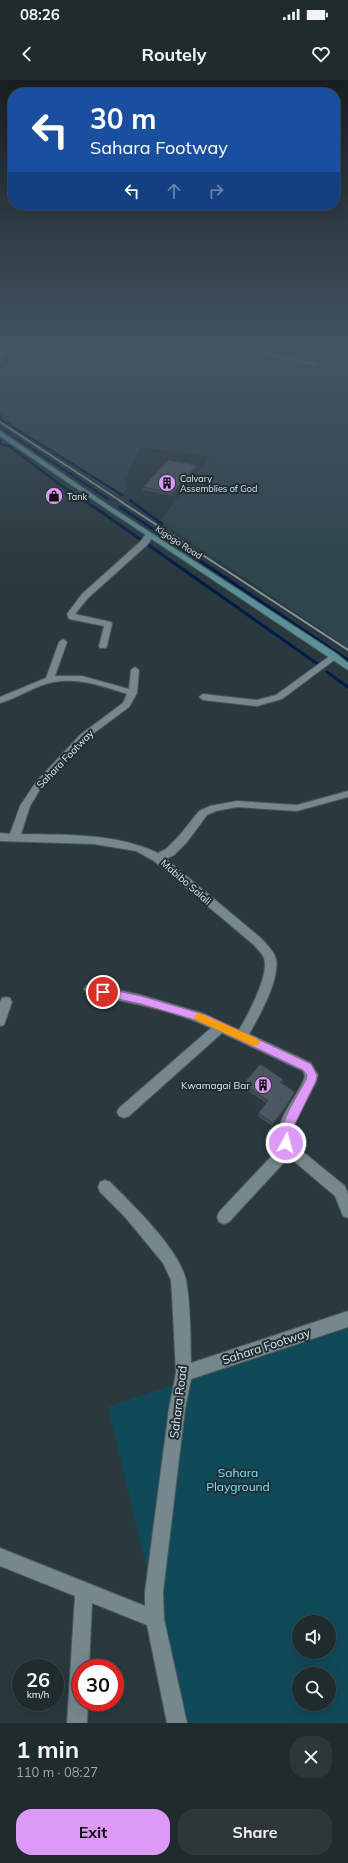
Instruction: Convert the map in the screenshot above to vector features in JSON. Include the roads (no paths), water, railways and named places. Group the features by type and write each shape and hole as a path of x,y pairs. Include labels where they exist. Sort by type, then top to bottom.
{"main road":[{"name":"Kigogo Road","path":"0,433 150,535 334,656 348,668"}],"street":[{"path":"103,646 108,624 79,619 72,617 71,614 84,596 144,543 150,535"},
{"path":"50,679 63,642"},
{"path":"203,697 257,703 279,697 320,668 334,656"},
{"path":"0,700 50,679 66,677 78,678 133,693 135,670"},
{"name":"Sahara Footway","path":"14,838 25,806 38,784 84,737 126,705 133,693"},
{"path":"158,858 170,852 183,840 203,813 214,808 237,804 297,808 348,794"},
{"name":"Mabibo Salali","path":"0,837 94,840 138,848 158,858 258,942 269,956 270,963 264,988 242,1036"},
{"path":"90,989 176,1009 202,1018 307,1067 312,1075 311,1081 284,1134 286,1143 340,1191 348,1211"},
{"path":"0,1021 6,1002"},
{"path":"124,1112 221,1026"},
{"path":"224,1217 289,1147"},
{"name":"Sahara Road","path":"105,1187 158,1244 174,1268 180,1295 184,1373 177,1409 154,1592 155,1619 176,1723"},
{"name":"Sahara Footway","path":"184,1373 348,1319"},
{"path":"0,1557 155,1619"},
{"path":"77,1723 84,1590"}],"waterway":[{"path":"9,425 122,495"},
{"path":"0,427 108,499"},
{"path":"0,440 1,444 9,446 59,484"},
{"path":"61,485 86,502"},
{"path":"85,501 106,515"},
{"path":"131,501 162,524"},
{"path":"120,507 348,660"},
{"path":"107,516 322,667"},
{"path":"327,672 348,687"}],"railway":[{"path":"4,425 122,502"},
{"path":"120,501 348,650"}],"place":[{"name":"Calvary Assemblies of God","path":"167,483"},
{"name":"Tank","path":"54,496"},
{"name":"Kwamagai Bar","path":"263,1085"}],"park label":[{"name":"Sahara Playground","path":"238,1479"}]}
